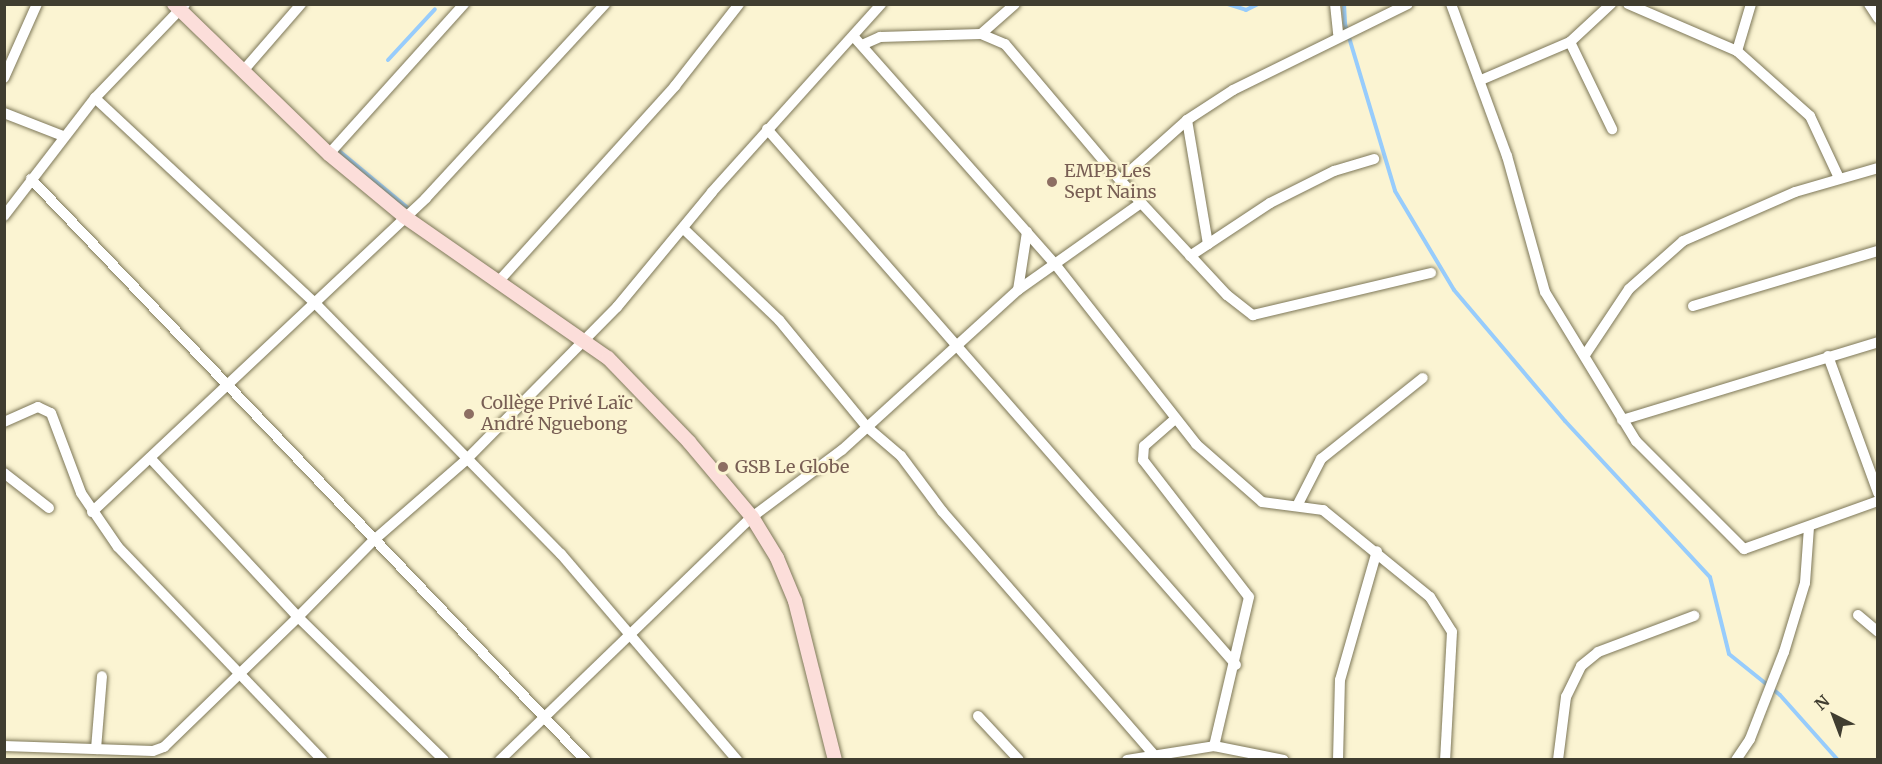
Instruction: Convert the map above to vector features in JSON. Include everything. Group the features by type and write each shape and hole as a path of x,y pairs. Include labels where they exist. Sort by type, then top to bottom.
{"main road":[{"path":"179,6 329,154 405,217 584,340 636,386 752,518 795,602 835,759"}],"street":[{"path":"4,78 37,4"},
{"path":"243,71 301,4"},
{"path":"329,154 464,4"},
{"path":"92,512 316,304 405,217 605,4"},
{"path":"499,281 675,86 740,4"},
{"path":"4,746 96,749 164,747 374,540 465,461 584,340 685,230 767,129 858,41 881,4"},
{"path":"981,34 1015,4"},
{"path":"1335,4 1338,34"},
{"path":"1120,180 1187,120 1338,34 1408,4"},
{"path":"1450,4 1481,80 1545,292 1622,420 1744,549 1878,501"},
{"path":"1481,80 1570,42 1611,4"},
{"path":"1628,4 1737,51 1810,116 1839,178"},
{"path":"1737,51 1751,4"},
{"path":"1870,5 1878,18"},
{"path":"4,216 63,136 179,6"},
{"path":"858,41 880,37 981,34 1005,44 1120,180 1190,256 1239,306 1261,316 1431,273"},
{"path":"858,41 1055,264 1175,419 1248,494 1262,502 1298,504 1323,510 1377,551 1430,597 1452,632 1445,759"},
{"path":"1570,42 1612,129"},
{"path":"95,98 316,304 632,632 737,759"},
{"path":"4,113 63,136"},
{"path":"1187,120 1208,244"},
{"path":"767,129 959,344 1236,665"},
{"path":"1190,256 1270,203 1334,171 1374,159"},
{"path":"1584,355 1629,289 1683,241 1740,213 1839,178 1878,168"},
{"path":"31,179 230,382 374,540 585,759"},
{"path":"500,759 544,714 752,518 867,427 1018,290 1141,203"},
{"path":"685,230 778,320 867,427 901,456 942,511 1153,754"},
{"path":"1018,290 1027,232"},
{"path":"1693,306 1878,251"},
{"path":"1622,420 1878,342"},
{"path":"1828,357 1878,493"},
{"path":"1298,504 1321,459 1423,378"},
{"path":"4,422 38,407 51,412 92,512 118,547 322,759"},
{"path":"1175,419 1144,446 1143,460 1184,520 1245,585 1248,618 1214,746"},
{"path":"150,458 298,617 444,759"},
{"path":"4,473 49,508"},
{"path":"1736,759 1750,739 1784,652 1804,583 1809,527"},
{"path":"1338,759 1340,680 1377,551"},
{"path":"1858,615 1878,632"},
{"path":"1558,759 1566,697 1581,666 1598,652 1694,616"},
{"path":"96,749 102,676"},
{"path":"978,716 1019,759"},
{"path":"1127,759 1214,746 1284,759"},
{"path":"40,747 40,759"}],"waterway":[{"path":"1228,4 1246,10 1258,4"},
{"path":"1344,4 1345,24 1395,191 1454,290 1565,421 1710,577 1729,654 1780,695 1838,760"},
{"path":"388,60 435,9"},
{"path":"338,150 409,209"}],"place":[{"name":"EMPB Les Sept Nains","path":"1052,182"},
{"name":"Collège Privé Laïc André Nguebong","path":"469,414"},
{"name":"GSB Le Globe","path":"723,467"}]}
